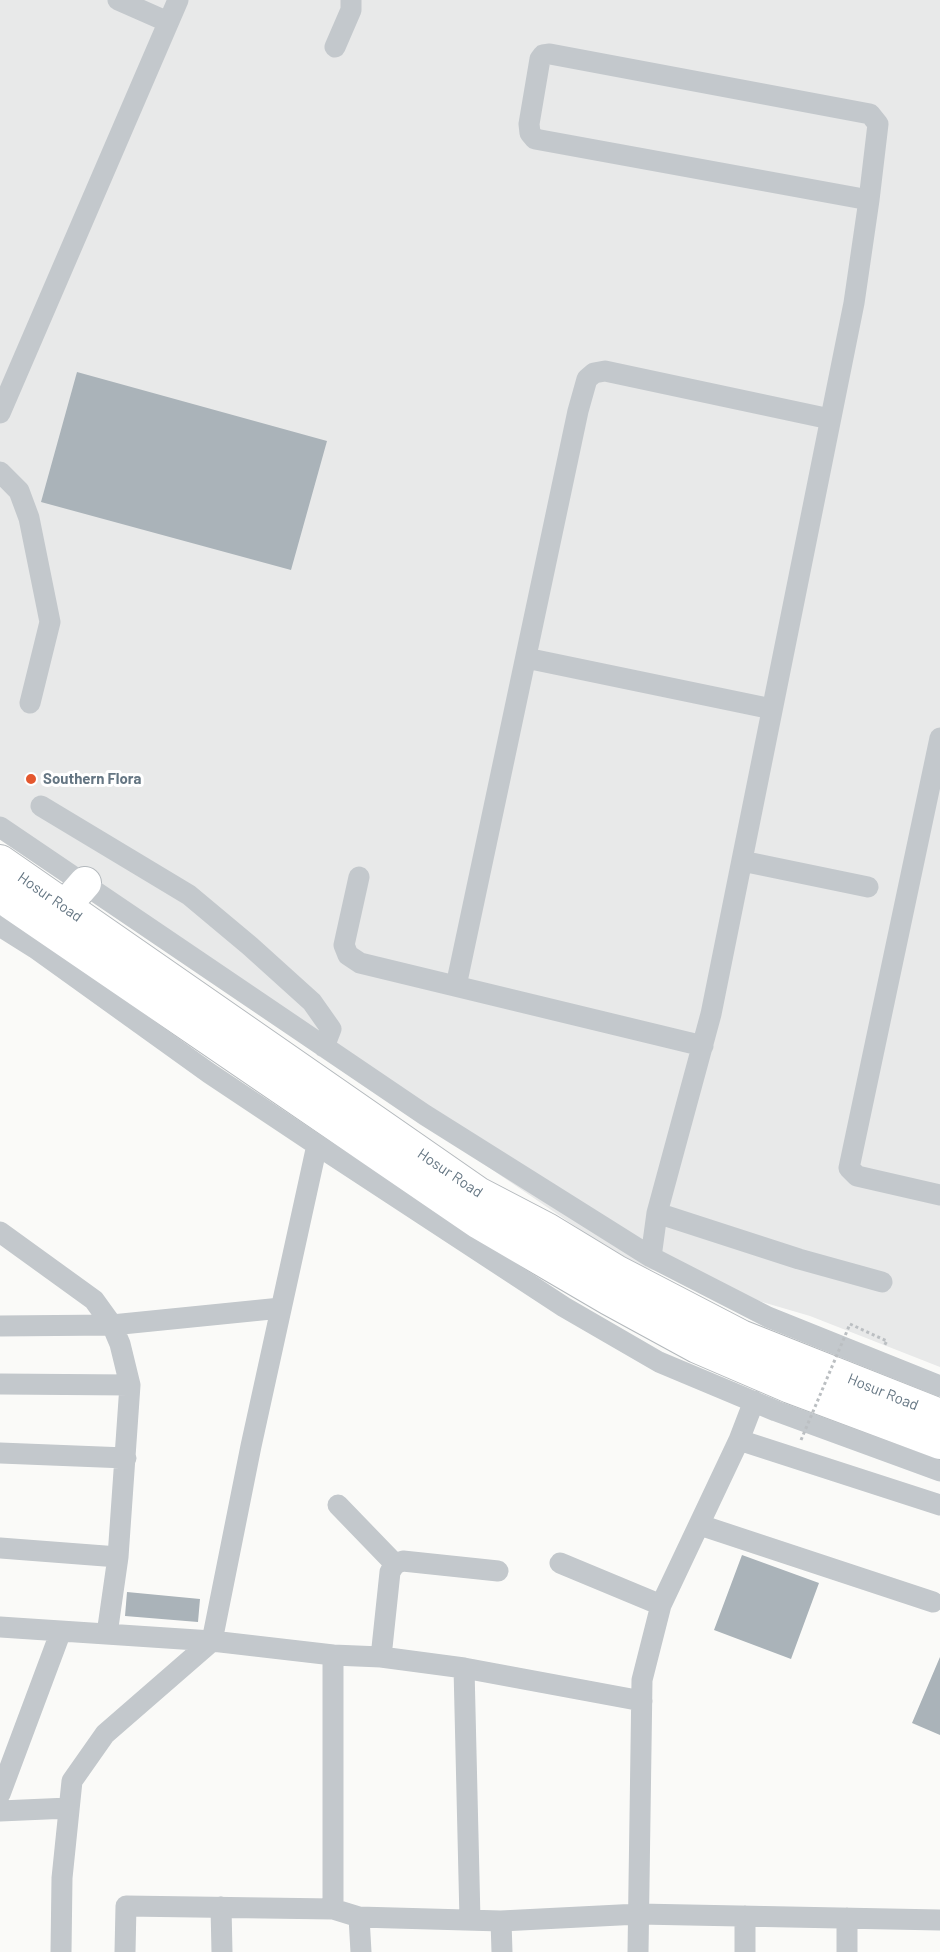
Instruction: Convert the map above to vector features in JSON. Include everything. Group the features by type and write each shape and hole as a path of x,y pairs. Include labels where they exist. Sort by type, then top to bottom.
{"highway":[{"name":"Hosur Road","path":"0,861 53,931 478,1193 616,1271 741,1336 940,1415"},
{"path":"53,931 85,883"},
{"name":"Hosur Road","path":"0,896 478,1223 697,1347 790,1388 940,1443"}],"street":[{"path":"118,0 168,22"},
{"path":"0,413 178,0"},
{"path":"335,47 351,10 351,0"},
{"path":"651,1257 657,1213 703,1046 854,303 869,200 878,124 870,114 550,54 543,55 540,59 529,124 530,133 535,139 869,200"},
{"path":"456,986 578,411 587,379 594,373 605,371 830,419"},
{"path":"0,472 19,491 29,518 50,622 30,703"},
{"path":"526,658 772,709"},
{"path":"940,738 849,1168 857,1176 940,1195"},
{"path":"41,806 189,895 250,946 312,1002 332,1029 324,1047"},
{"path":"0,826 424,1115 651,1257 768,1317 940,1386"},
{"path":"742,861 868,887"},
{"path":"359,877 344,945 348,955 360,963 703,1046"},
{"path":"0,926 53,931 209,1073 564,1306 659,1362 776,1411 940,1471"},
{"path":"61,1952 62,1878 72,1781 105,1734 212,1641 317,1145"},
{"path":"657,1213 800,1259 882,1282"},
{"path":"0,1232 94,1300 112,1325 120,1344 130,1385 118,1557 107,1634"},
{"path":"0,1326 112,1325 281,1308"},
{"path":"0,1384 130,1385"},
{"path":"638,1952 642,1680 661,1605 741,1438 754,1401"},
{"path":"741,1438 754,1431 776,1411"},
{"path":"741,1438 940,1505"},
{"path":"0,1453 126,1458"},
{"path":"338,1505 395,1564"},
{"path":"700,1525 933,1602"},
{"path":"0,1548 118,1557"},
{"path":"381,1657 390,1572 395,1564 403,1561 498,1571"},
{"path":"560,1563 661,1605"},
{"path":"0,1627 212,1641 333,1655 381,1657 464,1668 642,1701"},
{"path":"0,1794 61,1631"},
{"path":"333,1655 333,1909"},
{"path":"464,1668 470,1920"},
{"path":"0,1811 69,1808"},
{"path":"125,1952 126,1906 333,1909 359,1917 501,1921 639,1914 940,1920"},
{"path":"221,1907 222,1952"},
{"path":"745,1916 745,1952"},
{"path":"359,1917 361,1952"},
{"path":"847,1918 847,1952"},
{"path":"501,1921 502,1952"}],"path":[{"path":"801,1440 850,1324 887,1341"}],"shaded area":[{"path":"0,0 940,0 940,1367 810,1316 629,1263 0,834"}],"building":[{"path":"77,372 327,441 291,570 41,502"},
{"path":"742,1555 819,1583 791,1659 714,1630"},
{"path":"127,1592 200,1599 198,1622 125,1616"},
{"path":"940,1657 940,1735 912,1723"}],"place":[{"name":"Southern Flora","path":"31,779"}]}
